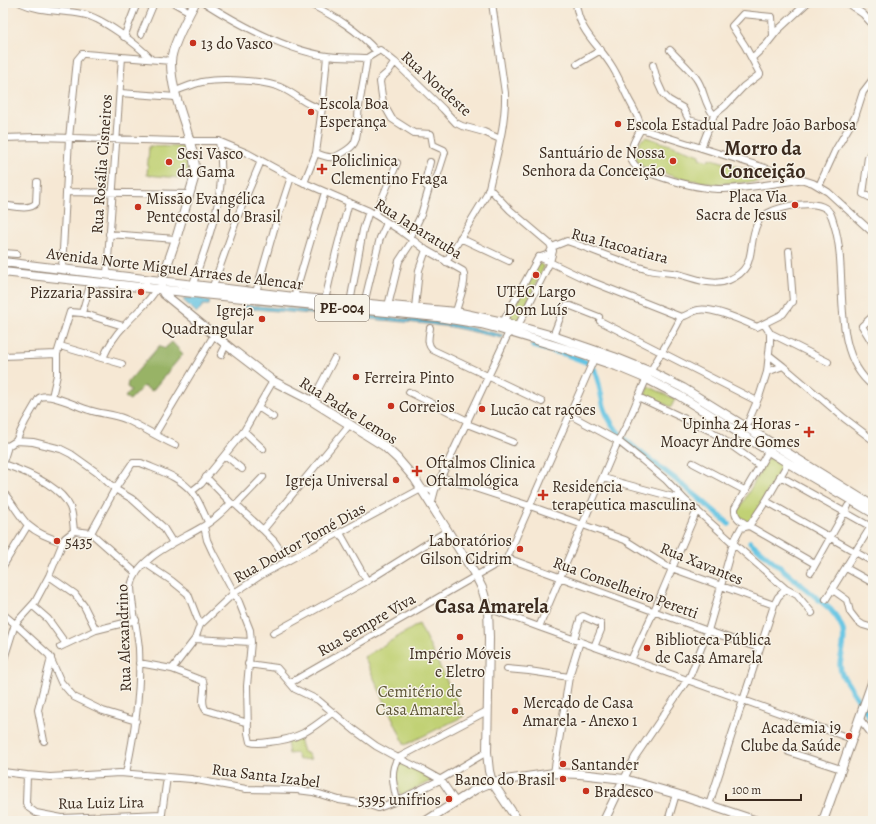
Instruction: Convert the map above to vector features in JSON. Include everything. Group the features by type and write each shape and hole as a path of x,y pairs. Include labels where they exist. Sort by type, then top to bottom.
{"main road":[{"path":"160,286 176,239 195,169 190,141 176,94 171,61 195,3"},
{"name":"Avenida Norte Miguel Arraes de Alencar","path":"3,262 107,274 183,291 438,317 481,324 518,326 553,336 614,357 649,376 788,463 873,513"},
{"name":"Avenida Norte Miguel Arraes de Alencar","path":"3,272 63,281 160,286 193,284 350,303 456,312 502,325 509,332 566,349 683,388 798,461 873,506"},
{"name":"Rua Padre Lemos","path":"160,286 164,294 226,345 240,361 350,424 384,446 397,458 421,489 476,576 482,588 488,608 489,638 487,752 492,782"},
{"path":"181,307 180,298 183,291"},
{"path":"823,821 872,683"},
{"path":"426,821 476,789 492,782 554,773 580,774 624,779 676,794 756,821"},
{"path":"604,821 624,779"},
{"path":"492,782 518,821"}],"street":[{"path":"21,3 90,16 98,19 139,47 151,59"},
{"path":"124,37 137,3"},
{"path":"141,34 154,3"},
{"path":"174,3 190,12"},
{"path":"205,3 262,34 296,48 327,56 367,58 379,51"},
{"name":"Rua Nordeste","path":"308,3 332,16 362,36 379,51 395,62 456,123 500,139"},
{"path":"446,262 479,209 489,188 500,139 505,107 505,93 492,3"},
{"path":"576,3 576,10 582,27 588,37 601,50 613,69 639,121 641,129 631,151 633,162 636,167 663,178 718,189 758,186 802,180"},
{"path":"752,58 766,45 773,35 807,3"},
{"path":"847,3 869,19 873,25"},
{"path":"701,148 714,115 743,87 760,74 732,26 743,14 772,17 773,35"},
{"path":"577,64 601,50"},
{"path":"670,50 696,78 703,89 709,110 714,115"},
{"path":"62,269 69,138 77,60 82,54 85,54 171,61"},
{"path":"304,183 316,153 327,56"},
{"name":"Rua Rosália Cisneiros","path":"107,274 122,57"},
{"path":"316,153 334,158 355,143 358,113 367,58"},
{"path":"388,306 399,261 412,239 429,188 437,178 445,155 445,151 432,145 431,134 414,133 392,119 384,107 380,82 381,78 388,72 395,62"},
{"path":"653,65 663,94 669,100 683,108 689,120 710,126"},
{"path":"819,186 836,149 855,117 863,92 873,79"},
{"path":"120,93 176,94 194,84 214,81 262,83 279,86 310,106 322,109"},
{"path":"641,129 819,186 873,233"},
{"name":"Rua Japaratuba","path":"3,138 38,137 219,141 291,177 372,213 426,250 463,271 465,280 456,312"},
{"path":"193,284 218,208 222,177 222,159 219,141"},
{"path":"873,150 868,157 863,194 873,199"},
{"path":"214,286 239,213 260,161"},
{"path":"429,188 426,186 425,182 430,162"},
{"path":"350,303 363,230 398,164"},
{"path":"256,292 291,177"},
{"path":"3,205 34,206 36,204 38,182"},
{"path":"489,188 510,210 552,247 553,254 550,262 518,326"},
{"path":"67,192 189,194"},
{"path":"294,297 325,192"},
{"path":"832,196 832,201 827,209 831,215 840,247 843,312 849,354 860,373 873,386"},
{"path":"325,300 349,202"},
{"name":"Rua Itacoatiara","path":"552,247 566,241 649,270 673,273 719,284 736,277 747,267 758,222 766,214 791,206 801,205 816,206 827,209"},
{"path":"364,304 380,238 388,223"},
{"path":"109,234 176,239"},
{"path":"460,238 509,261"},
{"path":"502,325 539,257 549,254 552,247"},
{"path":"415,308 419,270 426,250"},
{"path":"539,627 638,397 681,318 698,310 704,310 731,317 757,327 783,314 792,302 789,251"},
{"path":"3,252 17,254"},
{"path":"539,257 585,279 681,318"},
{"path":"82,313 91,282"},
{"path":"103,358 123,326 148,301 160,286"},
{"path":"553,336 563,310 566,306 571,306 600,319 757,401"},
{"path":"52,397 57,375 57,354 69,314 73,311 82,313 123,326"},
{"path":"873,316 862,326 873,344"},
{"path":"764,324 770,333 828,362"},
{"path":"430,328 428,345 433,350 542,402"},
{"path":"431,505 433,494 509,332"},
{"path":"746,427 767,372 770,333"},
{"path":"155,434 214,335"},
{"path":"220,355 226,345"},
{"path":"60,346 122,364"},
{"path":"3,356 57,354"},
{"path":"769,355 844,418 873,440"},
{"path":"312,402 334,359"},
{"path":"507,558 594,359"},
{"path":"767,372 783,366"},
{"path":"192,491 206,477 244,432 273,381"},
{"path":"409,392 467,423 513,442"},
{"path":"16,441 39,398 43,396 52,397 88,410 116,416 175,445"},
{"path":"638,397 708,429 760,466"},
{"path":"258,407 273,417"},
{"path":"570,415 619,440 666,480 685,500 786,590 796,595 812,613"},
{"path":"263,530 350,424"},
{"path":"244,432 263,449"},
{"path":"74,531 73,517 64,498 36,478 3,463 5,445 16,441 33,442 61,449 85,462 115,488 132,499 163,527 173,543"},
{"path":"769,450 735,511 738,519 816,564"},
{"path":"225,455 242,468"},
{"path":"693,462 746,491"},
{"path":"91,533 115,488 130,465 133,463 141,463 170,474 192,491 206,524 207,540 212,553 234,594 250,630 251,642 247,686 250,740 253,743 286,740 298,736 315,726 332,713"},
{"path":"624,779 636,757 688,680 708,631 736,537 741,528 749,526 766,501 788,463"},
{"name":"Rua Xavantes","path":"442,476 625,540 662,564 774,604"},
{"path":"780,476 847,509 872,526 826,599"},
{"path":"206,477 274,541 288,561"},
{"name":"Rua Alexandrino","path":"126,773 136,721 139,663 136,620 131,588 133,579 145,563 158,552 206,524 233,504 263,477"},
{"path":"603,478 685,500"},
{"name":"Rua Doutor Tomé Dias","path":"172,669 195,639 200,625 234,594 263,574 340,534 421,489 432,490 437,486"},
{"path":"3,492 28,525 54,540 62,542"},
{"path":"766,501 873,562"},
{"path":"811,572 847,509"},
{"path":"630,660 654,611 697,510"},
{"path":"3,566 28,525"},
{"path":"3,662 15,624 33,606 49,576 62,542 74,531 91,533 136,573"},
{"path":"273,633 367,581 447,531"},
{"path":"340,534 367,581"},
{"name":"Rua Sempre Viva","path":"290,683 507,558"},
{"name":"Rua Conselheiro Peretti","path":"507,558 759,648"},
{"path":"145,563 188,594 200,625"},
{"path":"846,568 873,583"},
{"path":"49,576 75,594 84,606 96,630"},
{"path":"709,805 774,604 778,597 786,590"},
{"path":"833,590 846,600 850,612 857,621 863,625 873,628"},
{"path":"33,606 58,630 66,644"},
{"path":"488,608 852,739"},
{"path":"3,614 51,658 62,682 74,697 103,711 136,721"},
{"path":"554,773 569,677 583,616 601,624 601,630 594,647"},
{"path":"60,647 96,630 136,620"},
{"path":"195,639 251,642"},
{"path":"44,741 38,710 51,658"},
{"path":"139,663 172,669 203,681 205,686 203,705 206,710 248,723"},
{"path":"248,664 277,668 295,689 318,700 332,713 376,746 441,780 456,802"},
{"path":"507,669 569,677"},
{"path":"397,801 393,776 394,764 398,758 487,711"},
{"path":"859,718 873,736"},
{"name":"Rua Santa Izabel","path":"3,772 50,777 126,773 208,781 246,789 302,790 339,800 378,808 397,801 441,780 487,752"},
{"path":"789,752 841,769"},
{"name":"Rua Luiz Lira","path":"27,775 26,803 29,808 36,813 62,819 162,818"},
{"path":"162,818 167,777"},
{"path":"668,821 676,794"}],"green space":[{"path":"646,137 700,155 699,158 708,161 709,158 777,179 778,181 714,184 675,177 644,167 637,163 636,154 640,141"},
{"name":"Sesi Vasco da Gama","path":"149,146 186,147 191,161 190,179 147,175"},
{"path":"538,263 544,267 517,324 507,321 522,290"},
{"path":"172,342 183,354 152,391 143,386 130,400 125,397 131,390 127,387 128,382 160,345 164,349"},
{"path":"648,386 675,399 671,407 645,395"},
{"path":"769,456 784,464 750,522 748,522 738,515 738,511"},
{"name":"Cemitério de Casa Amarela","path":"419,624 464,716 405,745 364,657"},
{"path":"299,739 303,752 307,753 311,759 299,760 296,753 289,754 287,742"},
{"path":"403,764 433,777 433,780 402,795 400,794 395,770 396,766"}],"water":[{"path":"184,298 199,298 210,302 209,305 203,305 197,313 183,300"},
{"path":"245,305 454,324 503,335 502,338 452,327 428,324 242,308"}],"waterway":[{"path":"533,346 565,354 586,362"},
{"path":"594,369 605,411 612,424 624,439 688,489 729,524"},
{"path":"750,542 830,609 838,620 844,635 840,664 842,675 873,722"}],"place":[{"name":"13 do Vasco","path":"193,43"},
{"name":"Escola Boa Esperança","path":"311,112"},
{"name":"Escola Estadual Padre João Barbosa","path":"618,124"},
{"name":"Santuário de Nossa Senhora da Conceição","path":"673,161"},
{"name":"Sesi Vasco da Gama","path":"169,162"},
{"name":"Policlinica Clementino Fraga","path":"322,169"},
{"name":"Placa Via Sacra de Jesus","path":"795,205"},
{"name":"Missão Evangélica Pentecostal do Brasil","path":"138,207"},
{"name":"UTEC Largo Dom Luís","path":"536,275"},
{"name":"Pizzaria Passira","path":"141,292"},
{"name":"Igreja Quadrangular","path":"262,319"},
{"name":"Ferreira Pinto","path":"356,377"},
{"name":"Correios","path":"391,406"},
{"name":"Lucão cat rações","path":"482,409"},
{"name":"Upinha 24 Horas - Moacyr Andre Gomes","path":"809,432"},
{"name":"Oftalmos Clinica Oftalmológica","path":"417,471"},
{"name":"Igreja Universal","path":"396,480"},
{"name":"Residencia terapeutica masculina","path":"543,495"},
{"name":"5435","path":"57,541"},
{"name":"Laboratórios Gilson Cidrim","path":"520,549"},
{"name":"Império Móveis e Eletro","path":"460,637"},
{"name":"Biblioteca Pública de Casa Amarela","path":"647,648"},
{"name":"Mercado de Casa Amarela - Anexo 1","path":"515,711"},
{"name":"Academia i9 Clube da Saúde","path":"849,736"},
{"name":"Santander","path":"563,764"},
{"name":"Banco do Brasil","path":"563,779"},
{"name":"Bradesco","path":"586,791"},
{"name":"5395 unifrios","path":"449,799"}],"district":[{"name":"Morro da Conceição","path":"763,160"},
{"name":"Casa Amarela","path":"492,606"}]}
